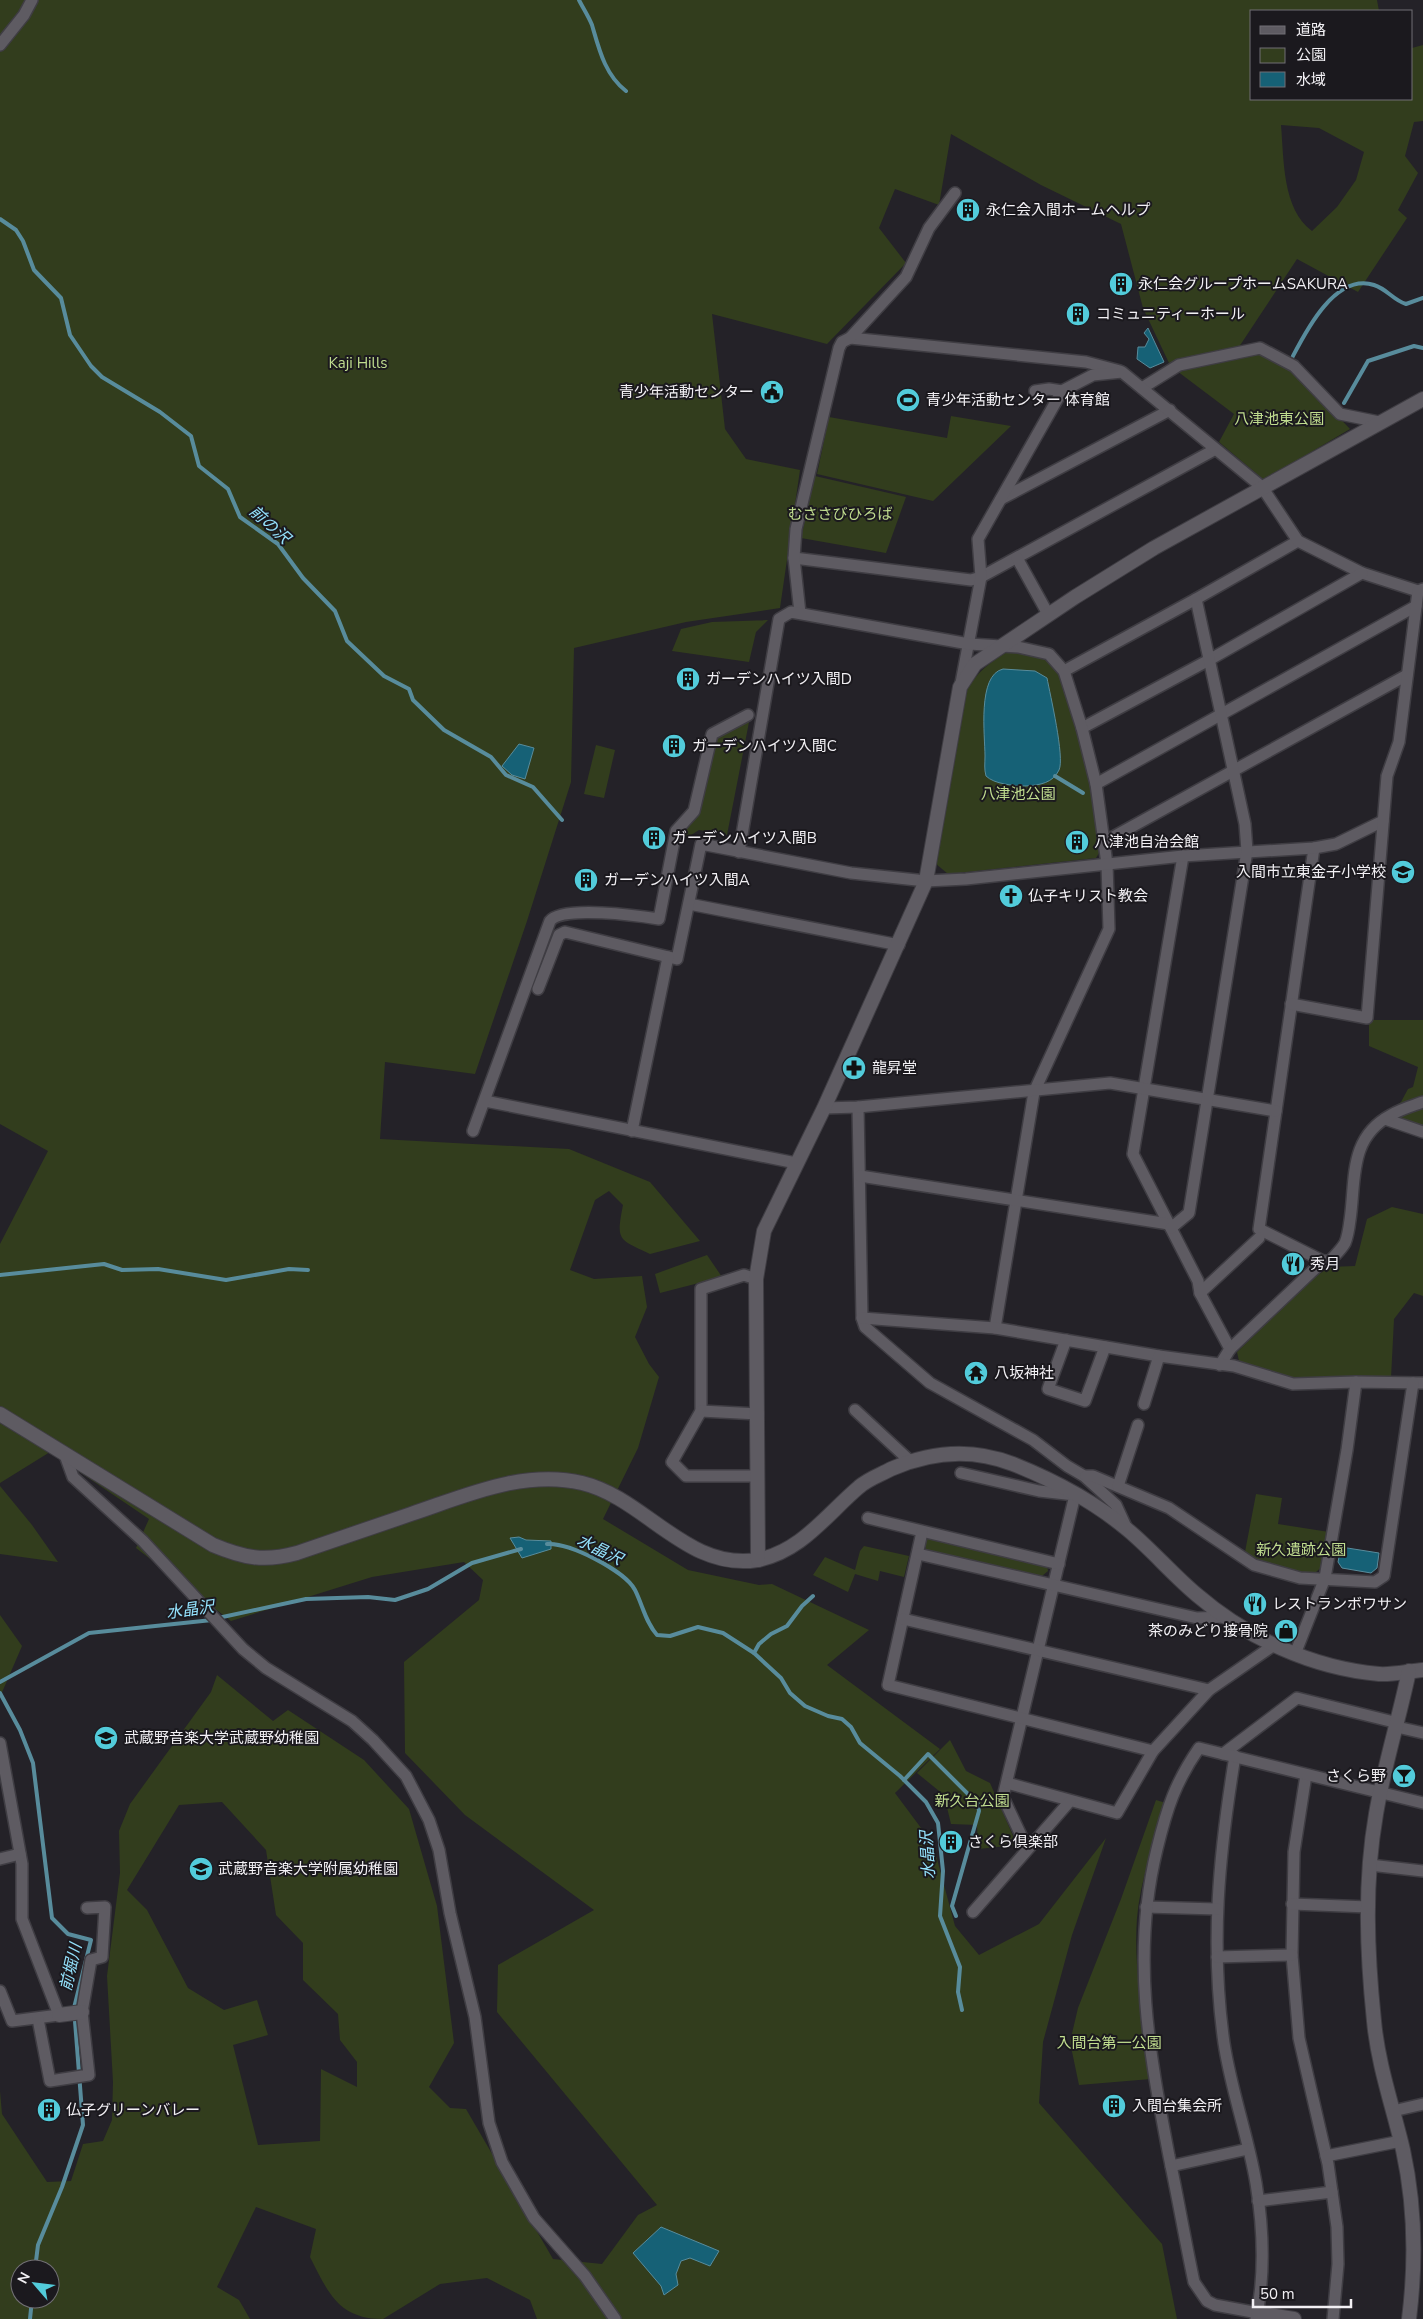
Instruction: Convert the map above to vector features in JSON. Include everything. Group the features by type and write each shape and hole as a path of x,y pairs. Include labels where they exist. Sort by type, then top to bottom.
{"street":[{"path":"0,45 24,15 32,0"},
{"path":"800,613 794,558 796,529 827,392 839,348 842,342 850,338 906,277 929,228 955,192"},
{"path":"850,338 1086,362 1122,372 1262,488 1298,541 1362,573 1420,590 1416,606 1399,742 1386,776 1366,1018 1291,1004"},
{"path":"1142,388 1179,365 1260,348 1294,366 1340,414 1379,422"},
{"path":"758,1560 756,1279 764,1231 824,1108 926,880 981,578 978,539 1062,391 1093,375 1122,372"},
{"path":"1035,391 1049,388 1062,391"},
{"path":"960,687 975,664 1048,614 1154,548 1423,399"},
{"path":"1001,499 1170,410"},
{"path":"794,558 972,580 981,578 1214,450"},
{"path":"1064,671 1298,541"},
{"path":"1017,558 1048,614"},
{"path":"1082,728 1209,660 1362,573"},
{"path":"860,1176 1170,1226 1189,1213 1247,851 1246,832 1196,599"},
{"path":"1096,784 1416,606"},
{"path":"739,852 779,619 791,612 969,644 999,648 1018,647 1049,654 1064,671 1082,728 1096,784 1107,864 1109,929 1034,1092 995,1328"},
{"path":"1104,842 1407,675"},
{"path":"473,1131 550,921 559,914 620,914 659,919 676,831 694,811 712,734 748,715"},
{"path":"538,989 559,935 565,932 677,959 701,844 850,873 926,880 1000,877 1183,856 1314,848 1336,844 1383,821"},
{"path":"1314,848 1258,1229 1323,1261 1330,1261 1346,1241 1353,1200 1354,1162 1371,1131 1385,1119 1423,1102"},
{"path":"1183,856 1133,1154 1198,1281 1200,1292 1230,1349"},
{"path":"689,904 898,944"},
{"path":"632,1131 668,957"},
{"path":"824,1108 858,1107 1034,1092 1110,1083 1276,1111"},
{"path":"485,1101 796,1163"},
{"path":"858,1107 862,1318 865,1327 930,1383 1033,1440 1084,1476 1116,1505 1127,1529"},
{"path":"1385,1119 1423,1132"},
{"path":"1200,1292 1259,1238"},
{"path":"1220,1365 1230,1349 1323,1261"},
{"path":"756,1279 744,1275 701,1289 701,1411 672,1462 686,1476 757,1476"},
{"path":"862,1318 995,1328 1159,1356 1234,1366 1293,1384 1356,1382 1418,1384 1384,1576 1371,1583 1325,1578 1300,1578 1254,1565 1169,1508 1093,1476 1084,1476"},
{"path":"1066,1340 1048,1389 1085,1400 1105,1347"},
{"path":"1144,1404 1159,1356"},
{"path":"1295,1654 1325,1578 1347,1450 1356,1382"},
{"path":"855,1410 910,1461"},
{"path":"701,1411 758,1414"},
{"path":"0,1414 213,1545 251,1558 276,1559 297,1553 488,1488 532,1480 551,1480 586,1484 607,1492 675,1538 712,1556 728,1559 758,1560 781,1552 812,1534 866,1482 910,1461 956,1452 981,1454 1013,1464 1075,1495 1127,1529 1194,1593 1223,1617 1259,1639 1295,1654 1356,1671 1382,1675 1416,1671 1397,1725 1376,1814 1370,1865 1368,1907 1368,1958 1374,2023 1401,2141 1412,2210 1413,2282 1409,2319"},
{"path":"1118,1486 1138,1425"},
{"path":"65,1455 73,1477 143,1541 243,1649 266,1668 352,1721 373,1740 406,1776 418,1796 439,1850 450,1913 475,2017 489,2124 502,2162 534,2218 585,2276 615,2319"},
{"path":"962,1473 1039,1491 1075,1495"},
{"path":"1027,1848 1003,1797 1075,1495"},
{"path":"868,1518 1059,1564"},
{"path":"922,1532 888,1685 1153,1750"},
{"path":"918,1554 1197,1618 1223,1617"},
{"path":"903,1619 1209,1690"},
{"path":"1007,1783 1117,1813 1153,1750 1209,1690 1274,1645"},
{"path":"1223,1754 1296,1698 1423,1733"},
{"path":"0,1744 20,1854 22,1919 71,2013 84,2076 50,2080 38,2018"},
{"path":"1294,2319 1257,2316 1215,2306 1207,2301 1194,2282 1152,2069 1144,2003 1142,1972 1146,1907 1149,1883 1164,1818 1180,1776 1199,1748 1423,1804"},
{"path":"1235,1756 1223,1831 1217,1908 1217,1957 1224,2044 1258,2201 1262,2253 1257,2316"},
{"path":"1306,1775 1294,1852 1292,1955 1299,2038 1326,2156 1337,2228 1338,2264 1333,2319"},
{"path":"973,1912 1070,1801"},
{"path":"0,1859 20,1854"},
{"path":"1370,1865 1423,1870"},
{"path":"1292,1904 1368,1907"},
{"path":"71,2013 91,1960 102,1957 105,1907 87,1908"},
{"path":"1146,1907 1217,1908"},
{"path":"1217,1957 1292,1955"},
{"path":"0,1991 12,2021 71,2013"},
{"path":"1393,2111 1423,2104"},
{"path":"1326,2156 1401,2141"},
{"path":"1171,2166 1248,2149"},
{"path":"1258,2201 1332,2192"}],"green space":[{"name":"Kaji Hills","path":"0,0 1377,0 1379,10 1250,10 1250,100 1413,100 1413,48 1423,45 1423,121 1414,122 1405,156 1418,173 1398,210 1407,218 1358,292 1297,259 1235,353 1169,363 1143,308 1121,224 1041,185 951,134 939,205 895,189 879,228 906,263 827,344 712,314 725,429 746,459 800,470 780,608 686,622 574,648 571,782 527,921 475,1074 385,1062 380,1139 569,1149 650,1182 700,1241 650,1254 631,1245 622,1237 620,1232 623,1205 609,1191 595,1200 570,1270 594,1279 642,1276 647,1307 635,1337 649,1364 659,1377 638,1448 603,1519 688,1570 759,1585 772,1584 869,1630 827,1665 940,1749 895,1793 933,1844 955,1926 979,1955 1039,1924 1106,1838 1072,1935 1043,2042 1039,2103 1162,2244 1177,2319 537,2319 530,2300 487,2278 440,2284 383,2319 368,2318 345,2309 329,2292 310,2257 316,2229 256,2207 217,2287 239,2300 250,2319 0,2319 0,2091 2,2114 47,2182 71,2181 83,2144 103,2141 112,2120 113,2082 107,1976 120,1873 119,1831 130,1804 211,1692 217,1675 273,1721 288,1710 364,1760 409,1809 437,1906 454,2043 429,2087 450,2108 466,2109 553,2259 602,2264 638,2215 657,2205 497,2012 498,1965 594,1910 465,1815 405,1753 404,1662 479,1600 483,1580 464,1562 372,1577 231,1621 136,1548 149,1519 50,1452 0,1483 0,1244 48,1151 0,1124","holes":["1281,125 1319,128 1364,152 1356,180 1337,207 1312,231 1302,222 1290,197 1284,168","222,1802 266,1850 276,1915 303,1943 303,1980 338,2014 340,2040 357,2062 357,2087 321,2069 320,2141 258,2145 233,2045 268,2035 257,2000 224,2010 188,1988 147,1910 127,1890 179,1805"]},
{"name":"八津池東公園","path":"1260,352 1292,368 1350,429 1264,480 1219,442 1234,414 1177,371"},
{"path":"951,416 1011,426 933,501 817,474 829,417 947,438"},
{"name":"むささびひろば","path":"815,476 906,497 886,553 801,538"},
{"path":"768,620 756,632 749,662 672,651 681,629 712,622"},
{"name":"八津池公園","path":"1007,652 1047,659 1061,677 1078,724 1090,781 1099,853 1096,858 948,874 935,863 966,691 984,669"},
{"path":"750,717 727,835 699,830 688,837 681,836 712,734"},
{"path":"596,745 615,750 604,798 584,794"},
{"path":"1371,1020 1423,1020 1423,1130 1393,1118 1390,1110 1401,1102 1408,1089 1413,1087 1418,1067 1369,1046 1369,1022"},
{"path":"1392,1207 1423,1214 1423,1296 1414,1293 1394,1319 1391,1378 1291,1377 1239,1361 1237,1352 1316,1276 1330,1267 1355,1266 1367,1219"},
{"path":"707,1255 722,1277 660,1293 655,1274"},
{"path":"0,1486 32,1525 58,1562 0,1554"},
{"name":"新久遺跡公園","path":"1256,1494 1282,1498 1278,1524 1329,1532 1324,1565 1315,1573 1297,1572 1278,1567 1261,1561 1245,1552"},
{"path":"929,1538 1047,1566 1048,1571 1042,1576 926,1550 925,1540"},
{"path":"864,1546 909,1556 904,1577 880,1571 878,1581 855,1574 848,1592 813,1575 825,1557 855,1570 860,1551"},
{"path":"0,1615 22,1646 0,1697"},
{"name":"新久台公園","path":"950,1740 966,1771 990,1783 1017,1845 978,1849 977,1825 951,1824 944,1795 917,1773"},
{"name":"入間台第一公園","path":"1156,1800 1166,1803 1141,1889 1136,1938 1140,1998 1151,2079 1079,2085 1070,2042 1078,2008 1121,1899"}],"water":[{"path":"1148,328 1164,362 1150,368 1137,359 1138,347 1145,347 1149,339 1144,333"},
{"path":"1003,669 1035,671 1047,678 1060,753 1059,770 1050,781 1031,786 1016,786 999,783 986,776 984,707 986,694 989,682 995,674"},
{"path":"519,744 534,748 525,779 512,775 502,766"},
{"path":"519,1537 526,1540 551,1541 551,1549 522,1558 510,1538"},
{"path":"1341,1547 1379,1553 1377,1568 1371,1573 1342,1568 1338,1562"},
{"path":"661,2227 719,2251 710,2266 690,2258 681,2261 676,2274 678,2285 664,2295 661,2286 633,2253"}],"waterway":[{"path":"579,0 591,22 600,52 608,69 619,85 626,91"},
{"name":"前の沢","path":"0,219 16,230 23,241 34,270 61,298 70,335 91,366 102,377 160,412 191,436 199,466 228,489 240,517 278,544 303,578 335,611 347,641 384,676 409,689 413,700 444,730 491,757 506,775 533,787 562,820"},
{"path":"1293,356 1306,332 1324,306 1347,287 1360,283 1374,285 1406,304 1423,298"},
{"path":"1344,403 1368,361 1414,346 1423,348"},
{"path":"1055,776 1083,793"},
{"path":"0,1275 104,1264 122,1270 158,1269 226,1280 289,1269 308,1270"},
{"name":"水晶沢","path":"547,1544 569,1548 596,1559 629,1582 635,1590 647,1619 657,1635 670,1636 698,1627 723,1633 754,1653 781,1678 790,1693 805,1706 828,1716 842,1719 851,1727 860,1743 900,1776 926,1802 938,1823 943,1871 940,1916 960,1967 958,1992 962,2010"},
{"name":"水晶沢","path":"218,1618 306,1599 368,1597 395,1600 428,1589 472,1563 521,1549"},
{"path":"754,1653 759,1644 771,1634 787,1626 802,1606 813,1596"},
{"name":"水晶沢","path":"0,1682 89,1633 212,1620"},
{"name":"前堀川","path":"0,1693 20,1730 33,1763 52,1918 68,1934 91,1940 74,2008 83,2125 62,2187 38,2245 36,2259"},
{"path":"904,1780 928,1754 978,1804 979,1811 952,1906 956,1916"},
{"name":"前堀川","path":"30,2319 31,2309"}],"place":[{"name":"永仁会入間ホームヘルプ","path":"968,210"},
{"name":"永仁会グループホームSAKURA","path":"1121,284"},
{"name":"コミュニティーホール","path":"1078,314"},
{"name":"青少年活動センター","path":"772,392"},
{"name":"青少年活動センター 体育館","path":"908,400"},
{"name":"ガーデンハイツ入間D","path":"688,679"},
{"name":"ガーデンハイツ入間C","path":"674,746"},
{"name":"ガーデンハイツ入間B","path":"654,838"},
{"name":"八津池自治会館","path":"1077,842"},
{"name":"入間市立東金子小学校","path":"1403,872"},
{"name":"ガーデンハイツ入間A","path":"586,880"},
{"name":"仏子キリスト教会","path":"1011,896"},
{"name":"龍昇堂","path":"854,1068"},
{"name":"秀月","path":"1293,1264"},
{"name":"八坂神社","path":"976,1373"},
{"name":"レストランボワサン","path":"1255,1604"},
{"name":"茶のみどり接骨院","path":"1286,1631"},
{"name":"武蔵野音楽大学武蔵野幼稚園","path":"106,1738"},
{"name":"さくら野","path":"1404,1776"},
{"name":"さくら倶楽部","path":"951,1842"},
{"name":"武蔵野音楽大学附属幼稚園","path":"201,1869"},
{"name":"入間台集会所","path":"1114,2106"},
{"name":"仏子グリーンバレー","path":"49,2110"}]}
